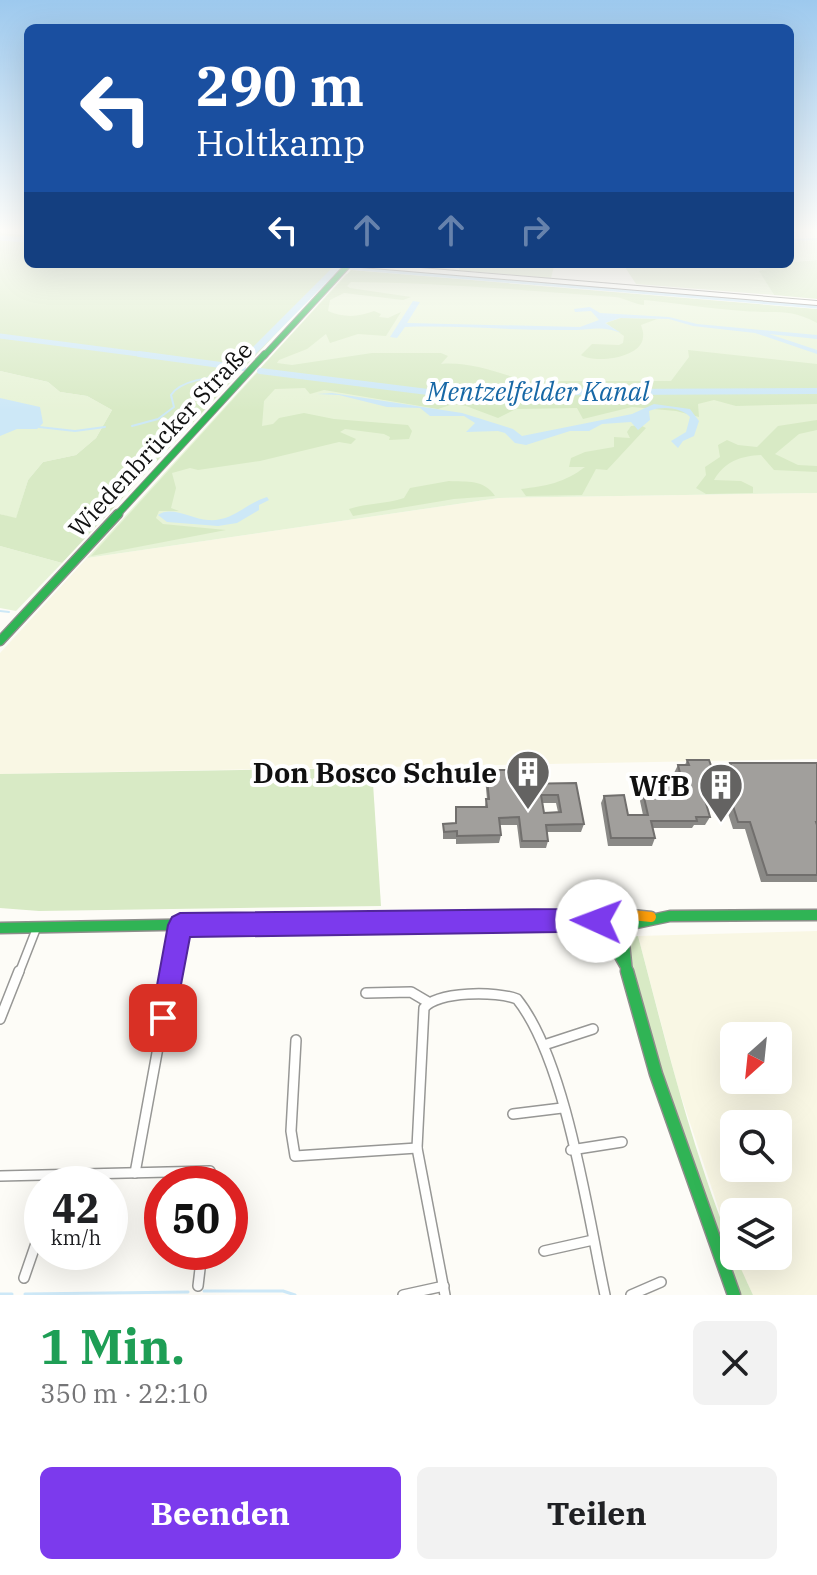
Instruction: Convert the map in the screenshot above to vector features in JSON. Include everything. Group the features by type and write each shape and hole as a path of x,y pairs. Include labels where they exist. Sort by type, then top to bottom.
{"street":[{"name":"Wiedenbrücker Straße","path":"0,641 325,289"},
{"path":"645,289 817,303"},
{"path":"599,920 609,907 622,914 652,918 817,915"},
{"path":"622,914 625,965"},
{"path":"608,935 652,918"},
{"path":"0,928 599,920"},
{"path":"599,920 625,965 656,1074 734,1295"},
{"path":"135,1173 180,925"},
{"path":"0,1019 37,927"},
{"path":"366,993 411,992 428,1002"},
{"path":"403,1295 445,1290 417,1148 422,1016 428,1002 437,997 515,997 525,1006 544,1045 562,1108 605,1295"},
{"path":"544,1045 593,1029"},
{"path":"296,1040 291,1131 295,1156 417,1148"},
{"path":"513,1114 562,1108"},
{"path":"571,1150 622,1142"},
{"path":"128,1174 144,1173"},
{"path":"0,1176 24,1177"},
{"path":"544,1251 593,1240"},
{"path":"24,1278 27,1270"},
{"path":"198,1286 200,1270"},
{"path":"631,1295 661,1282"}],"shaded area":[{"path":"817,493 817,759 0,774 0,653 87,558 499,498"},
{"path":"817,931 817,1295 753,1295 741,1270 792,1270 792,1198 720,1198 720,1213 678,1087 638,936"}],"green space":[{"path":"0,289 317,289 62,563 0,546 0,514 16,518 28,480 43,462 76,455 96,438 112,410 87,396 60,392 48,382 0,371"},
{"path":"332,289 537,289 817,312 817,493 499,498 87,558"},
{"path":"333,289 360,289 411,297 403,300 344,293 330,300 328,311 340,315 374,311 381,314 379,317 388,318 401,312 386,336 358,334 330,343 326,334 307,349 277,363 292,365 372,353 441,353 448,356 441,364 471,366 523,381 671,381 689,357 688,350 817,364 817,389 437,393 259,370"},
{"path":"511,289 583,289 817,309 817,323 790,313 644,300 644,305 615,297"},
{"path":"704,289 771,289 774,295"},
{"path":"771,289 817,289 817,299 774,295"},
{"path":"621,318 657,319 641,325 641,344 627,354 607,359 581,355 592,344 623,343 624,336 606,323"},
{"path":"0,371 48,382 60,392 87,396 112,410 96,438 76,455 43,462 28,480 16,519 0,514"},
{"path":"257,373 434,394 817,392 817,404 736,406 714,400 698,404 699,417 676,411 632,407 583,419 577,408 516,409 498,418 453,404 438,409 324,390 310,394 305,388 275,389 264,401 262,426 273,424 279,418 304,413 334,419 408,425 412,431 409,439 389,440 390,437 384,434 345,429 340,432 356,439 351,444 339,442 260,461 198,470 190,468 172,473 176,488 171,508 179,511 159,511 156,518 163,524 226,530 91,556"},
{"path":"817,420 817,430 799,434 775,454 798,465 817,466 817,472 774,470 761,455 740,458 728,464 714,480 741,481 753,487 753,493 706,494 696,488 706,475 705,467 720,457 718,445 727,440 757,447 778,426"},
{"path":"631,426 646,428 607,470 596,469 582,495 526,496 521,489 570,477 585,467 569,467 571,458 614,447 614,437 630,438 627,432"},
{"path":"449,481 480,484 495,496 454,499 353,516 349,509 397,500 404,498 410,488"},
{"path":"0,546 62,563 16,611 0,608"},
{"path":"372,768 381,906 39,911 0,908 0,774"},
{"path":"638,936 674,1073 720,1216 720,1242 679,1126 653,1039 629,952 633,937"},
{"path":"731,1270 742,1270 753,1295 741,1295"}],"water":[{"path":"413,301 420,302 407,323 580,327 599,320 591,311 575,312 574,309 590,307 600,313 669,317 697,324 817,335 817,339 769,334 817,350 817,354 755,333 693,326 669,319 620,318 605,323 621,333 602,329 405,327 397,338 390,337"},
{"path":"332,393 462,413 513,429 522,436 632,414 654,404 690,409 699,421 694,436 683,441 678,448 671,441 686,432 690,417 676,409 665,408 649,411 650,420 638,430 631,422 602,424 589,431 570,431 526,445 515,443 505,433 498,431 466,432 475,423 464,416 430,416 420,408 387,407 339,395 317,394"},
{"path":"0,398 40,407 43,423 37,429 17,429 0,436"},
{"path":"267,497 269,500 259,505 259,510 237,523 218,526 167,522 158,515 169,511 217,520"}],"building":[{"name":"WfB","path":"687,760 709,760 713,771 733,771 730,763 817,763 817,875 767,875 750,822 738,822 729,793 703,793 710,817 696,817 697,821 651,821 655,838 611,838 604,796 624,795 628,815 648,815 643,793 650,793 647,778 667,778 671,793 685,793 678,765 689,765"},
{"name":"Don Bosco Schule","path":"486,770 516,770 517,784 576,783 584,824 546,825 548,841 522,841 519,817 499,818 501,835 457,836 457,831 444,832 443,824 456,823 456,807 487,807 486,799 489,799","holes":["541,795 558,795 561,812 544,813"]}],"waterway":[{"path":"238,367 316,289"},
{"path":"618,289 817,306"},
{"name":"Mentzelfelder Kanal","path":"0,336 150,355"},
{"name":"Mentzelfelder Kanal","path":"139,354 150,355"},
{"name":"Mentzelfelder Kanal","path":"150,355 154,356"},
{"name":"Mentzelfelder Kanal","path":"150,355 243,368"},
{"name":"Mentzelfelder Kanal","path":"260,371 436,393 817,391"},
{"path":"132,426 158,419 174,407 171,395 183,385 200,379 236,375"},
{"path":"39,427 75,431 105,427"},
{"path":"0,611 9,612"},
{"path":"204,1291 283,1291 295,1295"},
{"path":"25,1294 188,1292"},
{"path":"0,1294 12,1294"}],"traffic: fast":[{"path":"0,641 325,289"},
{"path":"627,925 670,916 817,915"},
{"path":"567,919 598,916"},
{"path":"0,928 480,919 599,925"},
{"path":"623,933 625,965 656,1074 734,1295"},
{"path":"608,935 625,965"}],"traffic: slow":[{"path":"612,908 622,912 626,922 622,932 612,936 602,932 598,922 602,912 612,908"},
{"path":"622,914 651,917"}],"place":[{"name":"Don Bosco Schule","path":"528,811"},
{"name":"WfB","path":"721,824"}],"route":[{"path":"163,1018 180,925 480,919 560,921 583,916 598,916 597,921"}]}
